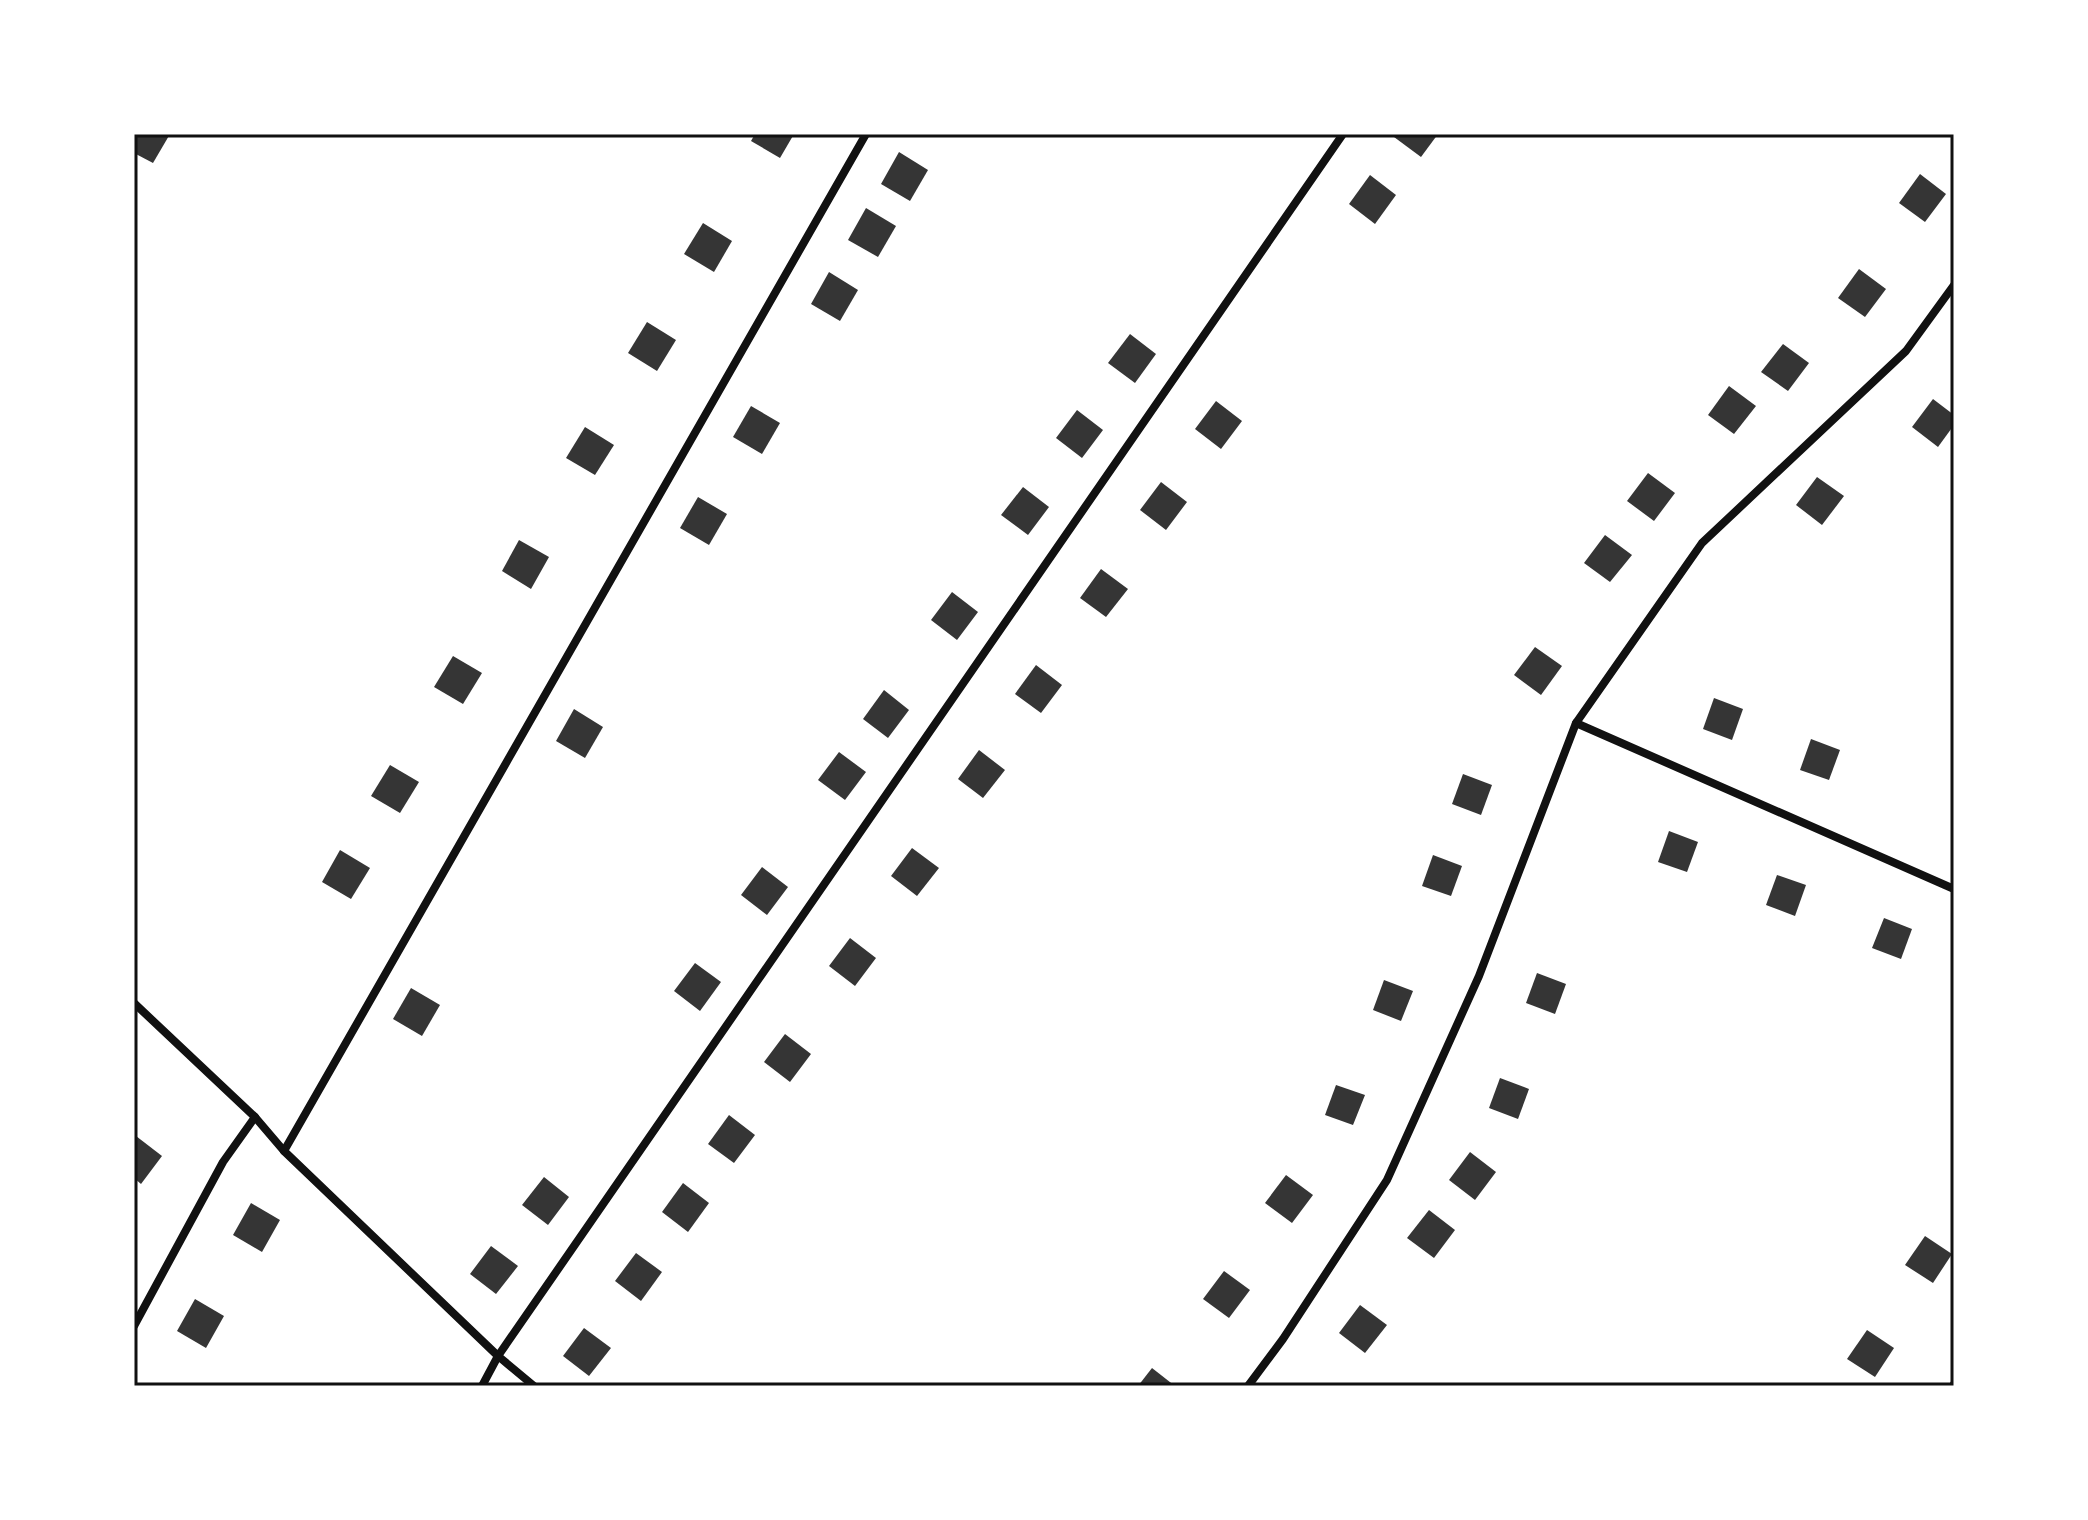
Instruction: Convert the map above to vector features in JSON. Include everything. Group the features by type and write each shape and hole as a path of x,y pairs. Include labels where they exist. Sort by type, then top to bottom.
{"street":[{"path":"284,1151 866,134"},
{"path":"482,1386 498,1356 1343,134"},
{"path":"1248,1386 1283,1339 1387,1180 1479,976 1576,723 1702,543 1906,351 1954,285"},
{"path":"1576,723 1954,889"},
{"path":"134,1003 255,1117 284,1151 498,1356 534,1386"},
{"path":"134,1326 223,1162 255,1117"}],"building":[{"path":"134,134 170,134 153,163 134,153"},
{"path":"755,134 794,134 780,158 751,141"},
{"path":"1397,134 1438,134 1421,157 1394,137"},
{"path":"899,152 928,170 910,201 881,184"},
{"path":"1920,174 1946,194 1925,222 1899,203"},
{"path":"1370,175 1396,195 1375,224 1349,204"},
{"path":"866,208 896,226 878,257 848,240"},
{"path":"703,223 732,241 714,272 684,254"},
{"path":"1859,269 1886,289 1865,317 1838,298"},
{"path":"829,272 858,290 840,321 811,304"},
{"path":"647,322 676,340 657,371 628,353"},
{"path":"1130,334 1156,354 1135,383 1108,363"},
{"path":"1783,344 1809,363 1788,391 1761,372"},
{"path":"1729,386 1756,406 1734,434 1708,415"},
{"path":"1933,399 1954,415 1954,425 1938,447 1912,427"},
{"path":"1216,401 1242,421 1221,449 1195,429"},
{"path":"751,406 780,423 762,454 733,437"},
{"path":"1077,410 1103,430 1082,458 1056,438"},
{"path":"585,427 614,445 595,475 566,458"},
{"path":"1648,473 1675,493 1654,521 1627,501"},
{"path":"1817,477 1844,496 1822,525 1796,505"},
{"path":"1161,482 1187,502 1166,530 1140,510"},
{"path":"1023,487 1049,507 1028,535 1001,515"},
{"path":"698,497 727,514 709,545 680,528"},
{"path":"1605,535 1632,555 1610,582 1584,563"},
{"path":"519,540 549,557 531,589 502,571"},
{"path":"1101,569 1128,589 1106,617 1080,598"},
{"path":"952,592 978,612 957,640 931,620"},
{"path":"1535,647 1562,666 1541,695 1514,675"},
{"path":"453,656 482,673 463,704 434,687"},
{"path":"1036,665 1062,685 1041,713 1015,694"},
{"path":"884,690 909,710 888,738 863,719"},
{"path":"1714,698 1743,709 1732,740 1703,729"},
{"path":"574,709 603,727 585,758 556,741"},
{"path":"1811,739 1840,750 1829,780 1800,770"},
{"path":"979,750 1005,770 983,798 958,779"},
{"path":"839,752 866,772 845,800 818,780"},
{"path":"390,765 419,782 400,813 371,796"},
{"path":"1463,774 1492,785 1481,815 1452,804"},
{"path":"1669,831 1698,842 1687,872 1658,862"},
{"path":"912,848 939,868 917,896 891,876"},
{"path":"340,850 370,868 351,899 322,882"},
{"path":"1433,855 1462,866 1451,896 1422,886"},
{"path":"762,867 788,887 767,915 741,895"},
{"path":"1777,875 1806,885 1795,916 1766,905"},
{"path":"1884,918 1912,929 1901,959 1872,948"},
{"path":"850,938 876,958 855,986 829,966"},
{"path":"695,963 721,982 700,1011 674,991"},
{"path":"1537,973 1566,984 1555,1014 1526,1003"},
{"path":"1384,980 1413,991 1401,1021 1373,1010"},
{"path":"411,988 440,1005 422,1036 393,1019"},
{"path":"785,1034 811,1054 790,1082 764,1062"},
{"path":"1500,1078 1529,1089 1518,1119 1489,1108"},
{"path":"1336,1085 1365,1095 1353,1125 1325,1115"},
{"path":"729,1115 755,1135 734,1163 708,1144"},
{"path":"136,1136 162,1156 141,1184 134,1178"},
{"path":"1470,1152 1496,1172 1475,1200 1449,1180"},
{"path":"1286,1175 1313,1195 1292,1223 1265,1203"},
{"path":"544,1177 569,1197 548,1225 522,1205"},
{"path":"683,1183 709,1203 688,1232 662,1212"},
{"path":"251,1203 280,1220 262,1252 233,1235"},
{"path":"1429,1210 1455,1230 1434,1258 1407,1238"},
{"path":"1925,1236 1952,1254 1933,1283 1905,1265"},
{"path":"491,1246 518,1266 496,1294 470,1274"},
{"path":"636,1253 662,1272 641,1301 615,1281"},
{"path":"1224,1271 1250,1290 1229,1318 1203,1299"},
{"path":"195,1299 224,1316 206,1348 177,1331"},
{"path":"1360,1305 1387,1325 1365,1353 1339,1333"},
{"path":"584,1328 611,1348 589,1376 563,1356"},
{"path":"1867,1330 1894,1348 1875,1377 1847,1359"},
{"path":"1152,1368 1175,1386 1138,1386"}]}
